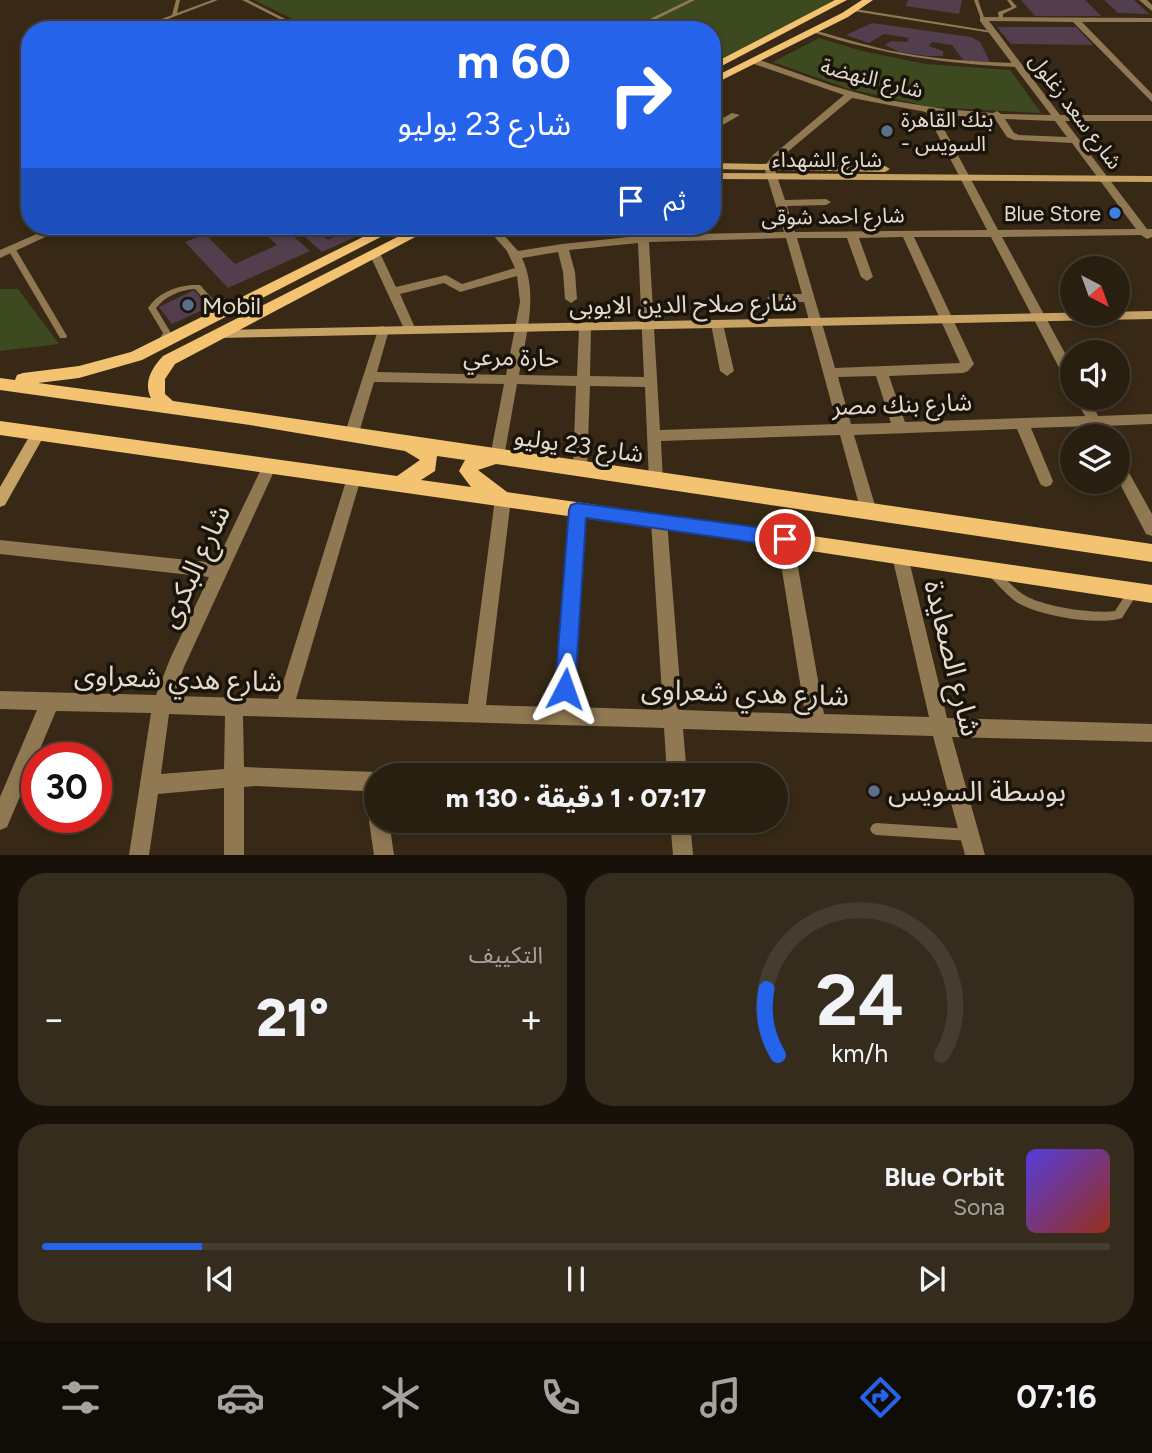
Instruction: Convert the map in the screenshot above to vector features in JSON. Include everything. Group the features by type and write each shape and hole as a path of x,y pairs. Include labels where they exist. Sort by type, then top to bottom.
{"main road":[{"path":"848,0 864,7"},
{"path":"721,63 838,3 864,7"},
{"path":"721,78 864,7"},
{"path":"0,383 79,372 118,363 153,349 377,235"},
{"path":"170,408 156,395 154,385 161,368 169,360 411,235"},
{"path":"153,349 155,356 169,360"},
{"name":"شارع 23 يوليو","path":"0,383 1152,553"},
{"path":"0,428 785,539 1143,593"},
{"path":"398,485 425,470 430,461 426,453 408,444"},
{"path":"497,457 477,461 468,471 473,478 503,499"}],"street":[{"path":"1143,0 1152,9"},
{"path":"988,26 1001,19 1152,20"},
{"path":"1075,19 1152,99"},
{"name":"شارع سعد زغلول","path":"988,26 1095,169 1150,236"},
{"name":"شارع النهضة","path":"754,61 851,94 929,110 1057,118 1152,118"},
{"path":"851,94 776,156 770,173 782,203 869,512"},
{"path":"929,110 1060,357"},
{"path":"997,114 1010,135 1017,138 1074,140"},
{"path":"721,123 736,115"},
{"name":"شارع الشهداء","path":"721,167 770,173"},
{"name":"شارع الشهداء","path":"963,174 1152,169"},
{"name":"شارع الشهداء","path":"721,176 770,173 963,174 1152,179"},
{"path":"782,203 826,202"},
{"name":"شارع احمد شوقى","path":"721,234 1150,236"},
{"path":"830,373 965,366 967,362 907,234"},
{"path":"0,254 6,247 39,235"},
{"path":"497,457 526,302 523,270 516,255 498,235"},
{"name":"شارع احمد شوقى","path":"516,255 627,235"},
{"path":"643,235 656,481"},
{"path":"852,235 867,277"},
{"path":"562,247 569,272 571,299"},
{"path":"375,253 410,330"},
{"path":"393,292 446,279 460,288 523,270"},
{"path":"773,298 809,298"},
{"name":"شارع صلاح الدين الايوبى","path":"215,334 1152,315"},
{"path":"717,324 727,371"},
{"path":"580,470 584,327"},
{"path":"351,436 383,330"},
{"path":"880,370 900,427"},
{"name":"حارة مرعي","path":"369,377 651,382"},
{"path":"1088,410 1096,424"},
{"name":"شارع بنك مصر","path":"653,436 1152,419"},
{"path":"1022,423 1046,481"},
{"path":"0,501 38,434"},
{"name":"شارع البكرى","path":"139,855 161,706 176,665 270,467"},
{"path":"284,709 354,478"},
{"path":"1130,488 1152,529"},
{"path":"476,713 503,499"},
{"path":"563,715 577,510"},
{"path":"659,521 676,763"},
{"path":"785,539 816,722"},
{"path":"0,547 220,571"},
{"name":"شارع الصعايدة","path":"900,556 940,726 975,855"},
{"name":"شارع هدي شعراوى","path":"0,700 1152,733"},
{"path":"0,820 50,702"},
{"path":"234,708 234,855"},
{"path":"148,785 234,776 364,782"},
{"path":"381,833 384,855"},
{"path":"681,833 683,855"}],"lane":[{"path":"174,15 178,0"},
{"path":"158,21 216,0"},
{"path":"244,0 287,21"},
{"path":"648,21 693,0"},
{"name":"شارع سعد زغلول","path":"976,0 988,26"},
{"path":"1001,19 1000,13 1015,7 1009,0"},
{"path":"864,7 988,26"},
{"path":"814,31 899,55 975,64 1016,65"},
{"path":"6,247 63,336"},
{"path":"153,349 167,333 152,308 163,297 184,288 197,287 222,314"},
{"path":"989,570 1022,600 1054,609 1115,616 1143,593"},
{"path":"876,829 970,835"}],"green space":[{"path":"254,0 835,0 721,59 721,21 297,21"},
{"path":"819,38 862,51 925,64 1010,70 1041,113 931,107 849,89 773,62"},
{"path":"0,289 18,289 59,344 0,351"}],"building":[{"path":"908,0 962,0 959,14 906,6"},
{"path":"1021,0 1085,0 1101,16 1035,16"},
{"path":"1104,0 1134,0 1149,14 1118,13"},
{"path":"872,23 971,37 980,42 990,62 964,61 952,45 932,42 929,46 943,51 943,56 927,56 899,52 885,45 891,41 907,42 909,38 884,34 869,43 846,35"},
{"path":"997,27 1076,27 1093,45 1011,44"},
{"path":"206,235 235,264 277,245 266,235 292,235 310,251 228,288 185,242"},
{"path":"303,235 323,235 328,240 339,235 359,235 322,252"},
{"path":"194,290 209,307 172,324 159,307"}],"place":[{"name":"بنك القاهرة - السويس","path":"887,131"},
{"name":"Blue Store","path":"1115,213"},
{"name":"Mobil","path":"188,305"},
{"name":"بوسطة السويس","path":"874,791"}],"route":[{"path":"565,689 577,510 785,539"}]}
